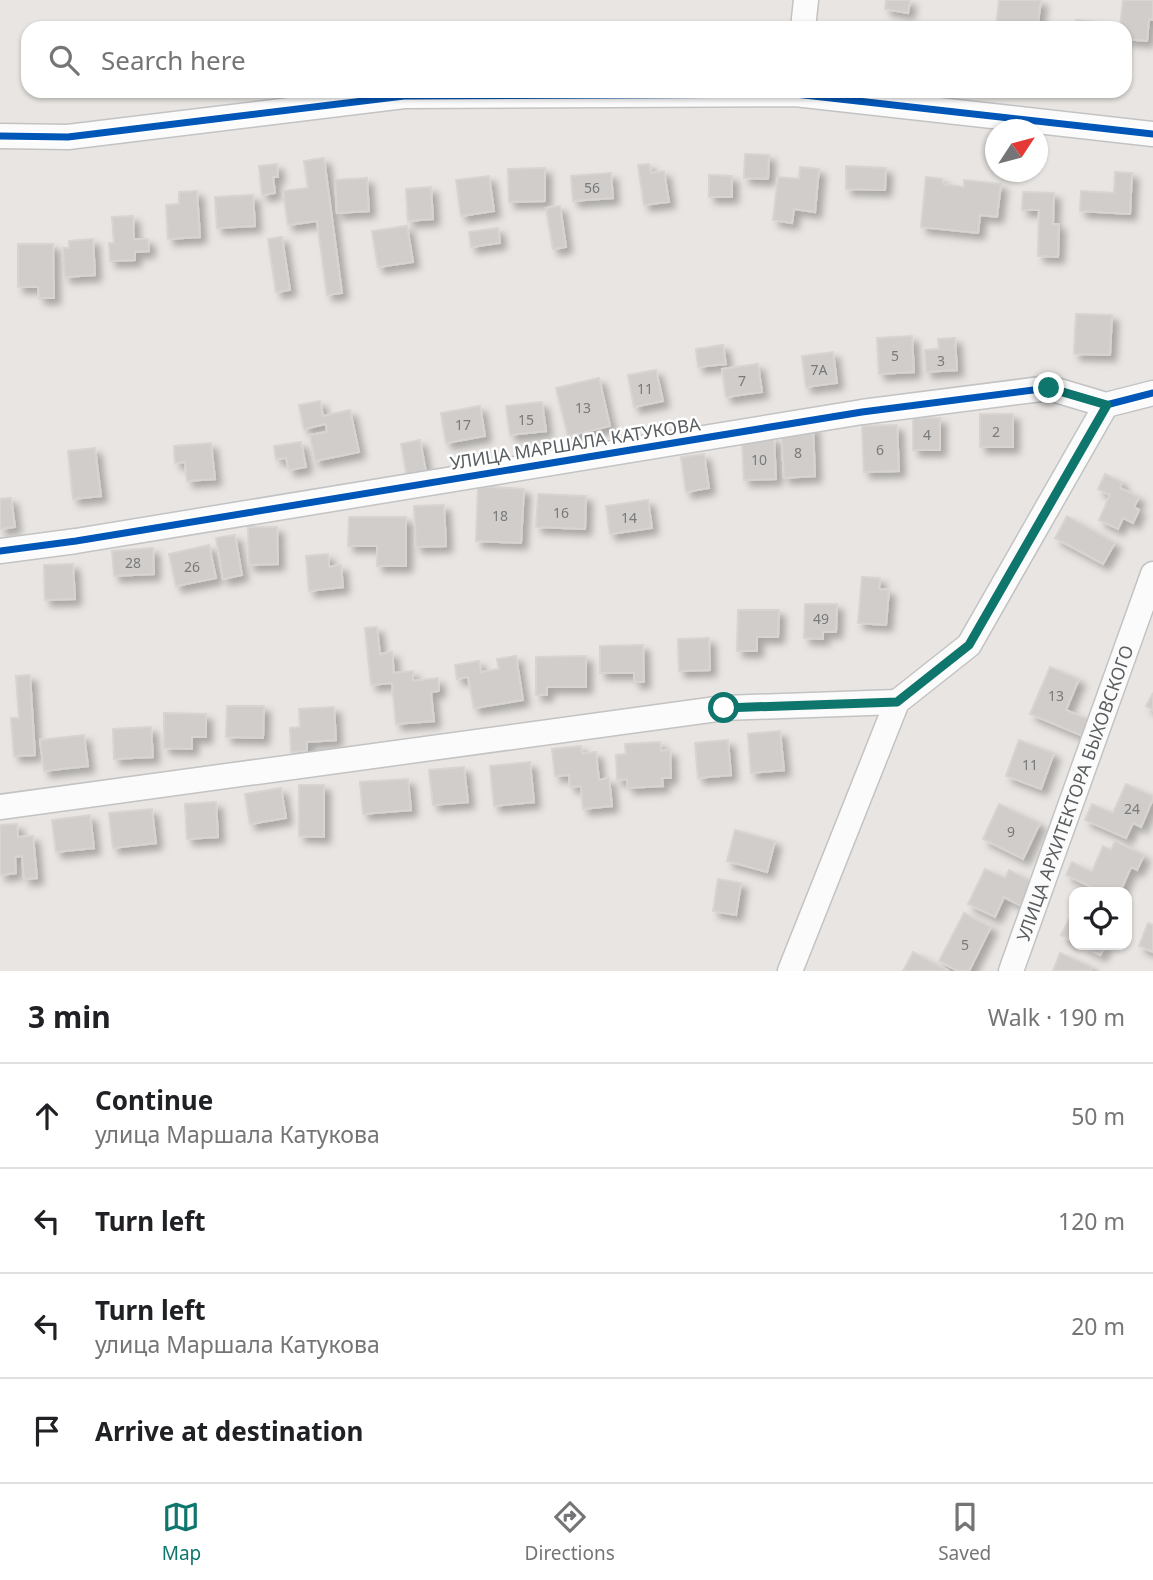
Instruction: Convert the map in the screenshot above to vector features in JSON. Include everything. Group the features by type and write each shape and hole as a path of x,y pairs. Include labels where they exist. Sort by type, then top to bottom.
{"street":[{"path":"804,21 806,0"},
{"path":"0,136 68,136 387,98"},
{"path":"839,98 1153,134"},
{"name":"УЛИЦА МАРШАЛА КАТУКОВА","path":"0,551 76,541 862,412 1049,388 1107,405"},
{"path":"790,971 897,702 969,645 1107,405 1153,393"},
{"name":"УЛИЦА АРХИТЕКТОРА БЫХОВСКОГО","path":"1011,971 1153,574"},
{"path":"0,807 724,708 897,702"}],"building":[{"path":"886,0 910,0 908,13 885,9"},
{"path":"999,0 1041,0 1038,21 997,21"},
{"path":"1123,0 1153,0 1153,20 1149,19 1147,41 1132,40 1132,21 1121,21"},
{"path":"745,154 769,155 768,179 744,178"},
{"path":"324,158 342,293 327,295 317,221 288,225 283,191 308,188 304,161"},
{"path":"277,164 278,177 273,177 275,193 262,195 259,166"},
{"path":"649,164 651,173 664,171 669,202 644,205 638,165"},
{"path":"846,166 886,168 885,190 846,189"},
{"path":"800,167 819,169 815,212 794,209 792,223 773,220 778,177 799,179"},
{"path":"545,168 545,201 509,202 508,169"},
{"path":"1115,172 1132,173 1130,214 1080,211 1081,191 1114,193"},
{"path":"611,173 613,198 573,201 571,176"},
{"path":"709,175 732,176 732,197 709,197"},
{"path":"489,176 494,211 461,216 456,180"},
{"path":"926,177 942,179 943,184 964,187 964,180 1001,184 997,217 980,215 978,233 921,227"},
{"path":"367,178 369,211 337,213 335,180"},
{"path":"431,187 433,219 408,221 406,189"},
{"path":"197,191 200,237 168,239 166,205 179,204 179,192"},
{"path":"1023,192 1054,193 1053,224 1059,224 1058,257 1038,256 1039,210 1022,210"},
{"path":"253,195 255,226 217,228 215,197"},
{"path":"560,206 566,247 553,249 546,208"},
{"path":"133,216 134,239 148,239 149,251 135,252 135,260 110,261 109,243 114,243 112,217"},
{"path":"407,226 413,262 378,267 372,231"},
{"path":"498,228 500,243 471,247 469,232"},
{"path":"282,237 290,290 276,292 268,239"},
{"path":"93,239 95,275 65,277 63,248 69,248 69,241"},
{"path":"18,244 53,244 54,298 39,298 38,287 18,287"},
{"path":"1076,314 1112,315 1110,355 1074,354"},
{"path":"912,336 914,372 879,374 877,338"},
{"path":"955,338 957,370 926,372 925,350 939,349 938,339"},
{"path":"723,345 726,364 698,367 696,349"},
{"path":"833,352 837,383 806,387 802,356"},
{"path":"758,364 762,392 726,397 722,369"},
{"path":"656,370 663,401 634,407 628,375"},
{"path":"599,378 610,426 568,436 556,388"},
{"path":"320,401 323,416 350,410 359,452 315,461 310,435 327,432 326,424 304,429 299,405"},
{"path":"542,402 546,431 510,435 506,406"},
{"path":"480,406 485,436 446,443 441,413"},
{"path":"980,414 1013,414 1013,447 980,447"},
{"path":"913,418 940,418 940,450 913,450"},
{"path":"897,425 899,471 864,472 862,426"},
{"path":"813,426 815,476 784,478 781,428"},
{"path":"774,437 776,479 744,480 742,439"},
{"path":"420,440 426,472 407,476 401,444"},
{"path":"301,442 306,467 289,470 286,458 276,459 274,446"},
{"path":"211,443 215,479 187,481 185,462 175,463 174,446"},
{"path":"95,448 101,496 73,499 68,451"},
{"path":"704,454 709,488 686,492 681,457"},
{"path":"1105,474 1122,482 1120,488 1139,497 1134,507 1139,510 1133,523 1123,518 1118,529 1099,520 1110,495 1098,489"},
{"path":"478,486 524,489 521,543 476,541"},
{"path":"538,494 586,496 585,529 536,527"},
{"path":"11,498 15,527 0,529 0,499"},
{"path":"648,500 652,528 610,534 606,506"},
{"path":"444,505 446,546 416,547 414,506"},
{"path":"1067,516 1115,543 1103,564 1055,538"},
{"path":"349,517 406,517 406,566 377,566 377,546 348,546"},
{"path":"248,527 277,527 278,564 249,565"},
{"path":"235,535 242,575 223,579 216,538"},
{"path":"209,545 216,578 176,586 169,554"},
{"path":"153,548 154,574 114,576 112,551"},
{"path":"328,554 329,567 341,565 343,587 309,591 306,556"},
{"path":"73,564 75,599 45,600 44,565"},
{"path":"862,577 880,578 879,589 889,590 886,625 858,623"},
{"path":"805,604 837,604 836,632 823,632 823,639 804,638"},
{"path":"738,610 779,610 778,637 757,637 757,651 737,651"},
{"path":"377,627 380,654 392,652 394,673 413,671 413,681 438,678 439,691 431,692 434,721 396,724 392,683 371,685 365,628"},
{"path":"709,638 710,670 679,671 678,639"},
{"path":"643,645 644,682 634,682 634,673 600,673 600,646"},
{"path":"516,656 523,700 474,708 468,677 457,679 455,665 479,661 481,672 499,669 497,659"},
{"path":"586,656 586,687 547,687 547,695 536,695 536,657"},
{"path":"1050,667 1079,679 1066,710 1092,721 1085,737 1030,714"},
{"path":"30,675 35,755 14,756 11,718 19,718 16,676"},
{"path":"1153,693 1153,710 1146,706"},
{"path":"227,706 264,706 263,738 226,737"},
{"path":"334,707 336,740 307,742 307,751 291,752 290,728 300,727 299,709"},
{"path":"164,713 206,714 206,737 192,737 192,749 164,748"},
{"path":"151,727 153,757 114,759 113,729"},
{"path":"780,731 784,770 751,773 748,734"},
{"path":"84,735 88,766 44,771 40,740"},
{"path":"728,740 731,775 698,778 695,743"},
{"path":"1019,740 1054,753 1041,789 1006,776"},
{"path":"660,742 661,751 670,750 671,778 662,778 663,786 628,788 627,779 617,780 616,755 626,754 625,744"},
{"path":"581,746 582,754 596,752 599,780 609,778 612,806 583,809 581,786 570,787 569,775 555,776 552,749"},
{"path":"530,762 534,802 494,806 490,766"},
{"path":"464,767 468,802 433,805 429,770"},
{"path":"408,779 411,810 363,814 360,782"},
{"path":"1126,784 1153,796 1141,827 1133,823 1126,838 1085,820 1092,804 1113,813"},
{"path":"299,785 324,785 324,837 299,836"},
{"path":"281,788 286,818 250,824 245,794"},
{"path":"216,802 218,837 187,839 185,804"},
{"path":"999,804 1040,823 1023,859 983,839"},
{"path":"152,809 156,843 113,848 109,813"},
{"path":"90,815 94,848 56,852 52,820"},
{"path":"17,824 18,837 33,836 37,878 24,879 22,856 15,857 16,873 0,875 0,825"},
{"path":"735,830 775,841 767,872 727,861"},
{"path":"1115,841 1144,855 1137,870 1131,867 1122,887 1091,887 1066,875 1072,862 1092,872 1103,846 1111,850"},
{"path":"985,869 1005,878 1009,870 1033,882 1021,906 1004,897 995,917 968,904"},
{"path":"718,879 741,883 736,915 713,911"},
{"path":"964,913 991,927 969,971 958,971 939,961"},
{"path":"1069,920 1069,939 1061,935"},
{"path":"1148,923 1153,925 1153,952 1139,946"},
{"path":"1090,950 1103,950 1100,955"},
{"path":"913,952 949,971 903,971"},
{"path":"1060,953 1092,967 1090,971 1053,971"}],"cycle path":[{"path":"0,136 68,137 388,98"},
{"path":"831,98 1153,134"},
{"path":"0,551 76,541 862,412 1049,388 1106,405 1153,393"}],"route":[{"path":"724,708 897,702 969,645 1107,405 1049,388"}]}
